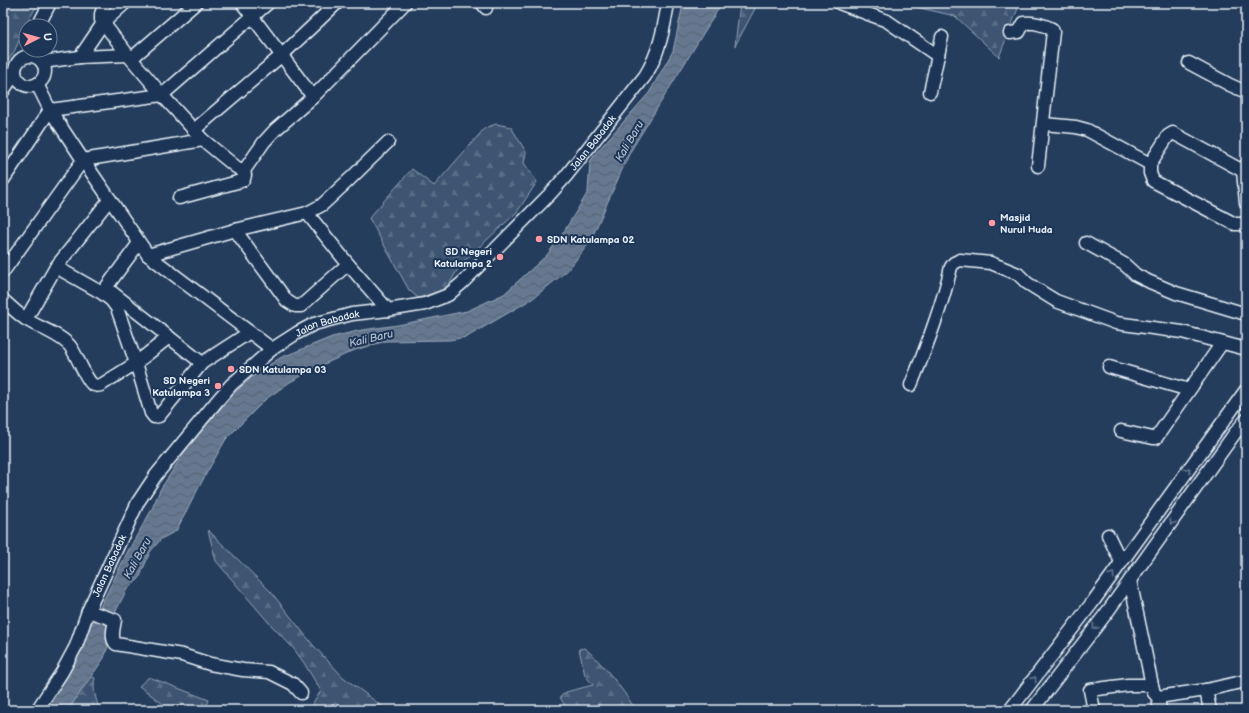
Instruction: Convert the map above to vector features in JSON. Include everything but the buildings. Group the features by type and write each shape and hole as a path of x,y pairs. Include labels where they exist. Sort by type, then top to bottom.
{"street":[{"path":"42,18 50,3"},
{"path":"105,3 101,14 101,20 103,23 162,95 203,140 243,172 245,178 241,181 179,198"},
{"path":"80,57 103,23 125,3"},
{"path":"42,62 80,57 130,56 196,3"},
{"path":"242,3 313,97"},
{"path":"3,180 50,110 162,95 268,3"},
{"path":"194,130 282,55 337,3"},
{"path":"243,172 264,142 275,130 313,97 405,3"},
{"name":"Jalan Babadak","path":"37,710 62,672 94,612 138,502 156,475 226,390 272,349 314,324 352,314 425,304 448,295 462,283 566,176 651,68 663,33 668,3"},
{"path":"839,3 887,22 938,56"},
{"path":"1010,33 1019,32 1024,23 1030,22 1049,27 1053,30 1044,124 1038,166"},
{"path":"930,92 942,37"},
{"path":"34,56 39,58 44,66 43,79 32,86 23,84 16,78 15,68 20,59 34,56"},
{"path":"1190,63 1246,92"},
{"path":"3,91 15,73"},
{"path":"37,84 50,110 148,256 272,349"},
{"path":"1044,124 1076,127 1087,130 1150,164"},
{"path":"1246,203 1245,168 1173,133 1168,136 1150,164 1150,172 1153,181 1235,224 1243,224 1246,222"},
{"path":"3,272 83,160 203,140"},
{"path":"148,256 235,230 307,213 322,205 388,142"},
{"path":"26,319 56,267 110,199"},
{"path":"307,213 348,264 388,310"},
{"path":"235,230 287,301 294,306 302,306 348,264"},
{"path":"105,291 139,243"},
{"path":"1086,243 1124,264 1136,275 1150,282 1176,292 1246,314"},
{"path":"911,384 925,351 944,298 951,267 954,263 960,260 991,263 1018,274 1027,283 1056,301 1116,323 1182,332 1246,349"},
{"path":"56,267 105,291 169,337 202,363"},
{"path":"105,291 117,308 151,413 154,417 159,416 202,363 250,332"},
{"path":"3,300 26,319 69,345 93,384 97,386 136,363 169,337"},
{"path":"1121,431 1156,438 1222,343"},
{"path":"1109,367 1189,390"},
{"path":"1010,710 1092,603 1246,390"},
{"path":"1032,710 1130,580 1235,433 1246,420"},
{"path":"1222,422 1235,433"},
{"path":"1108,535 1121,562"},
{"path":"1130,580 1152,685 1154,693 1158,697 1160,710"},
{"path":"94,612 115,620 113,637 116,644 182,655 210,664 243,670 269,672 293,684 301,693"},
{"path":"1158,697 1206,690 1246,680"},
{"path":"1094,710 1090,690 1152,685"},
{"path":"1206,690 1210,710"}],"green space":[{"path":"3,3 38,3 30,18 18,18 18,43 14,52 3,67"},
{"path":"740,3 758,3 735,46"},
{"path":"916,3 1020,3 999,57 955,16 916,7"},
{"path":"496,124 511,127 526,152 524,163 537,182 517,212 461,264 446,289 418,298 409,290 369,218 412,169 434,186 485,128"},
{"path":"208,530 271,592 313,645 343,677 387,710 308,710 321,691 294,649 270,624 216,561"},
{"path":"585,648 600,662 636,710 567,710 560,697 566,692 593,685 585,675 579,649"},
{"path":"89,675 95,678 95,694 100,710 63,710"},
{"path":"149,677 209,700 205,710 171,710 139,686"}],"water":[{"name":"Kali Baru","path":"686,3 722,3 630,152 593,235 586,247 568,270 532,299 467,337 449,340 386,341 355,350 290,382 266,399 226,439 176,531 161,539 150,552 139,579 127,589 113,617 98,611 129,549 151,511 160,490 187,448 232,395 257,373 280,358 332,337 362,330 398,325 467,311 504,294 547,255 563,233 588,192 590,162 595,154 649,93 673,51 682,9"},
{"path":"95,617 110,622 106,639 108,646 104,658 68,710 44,710 67,670"}],"place":[{"name":"Masjid Nurul Huda","path":"992,223"},
{"name":"SDN Katulampa 02","path":"539,239"},
{"name":"SD Negeri Katulampa 2","path":"500,257"},
{"name":"SDN Katulampa 03","path":"231,369"},
{"name":"SD Negeri Katulampa 3","path":"218,386"}]}
